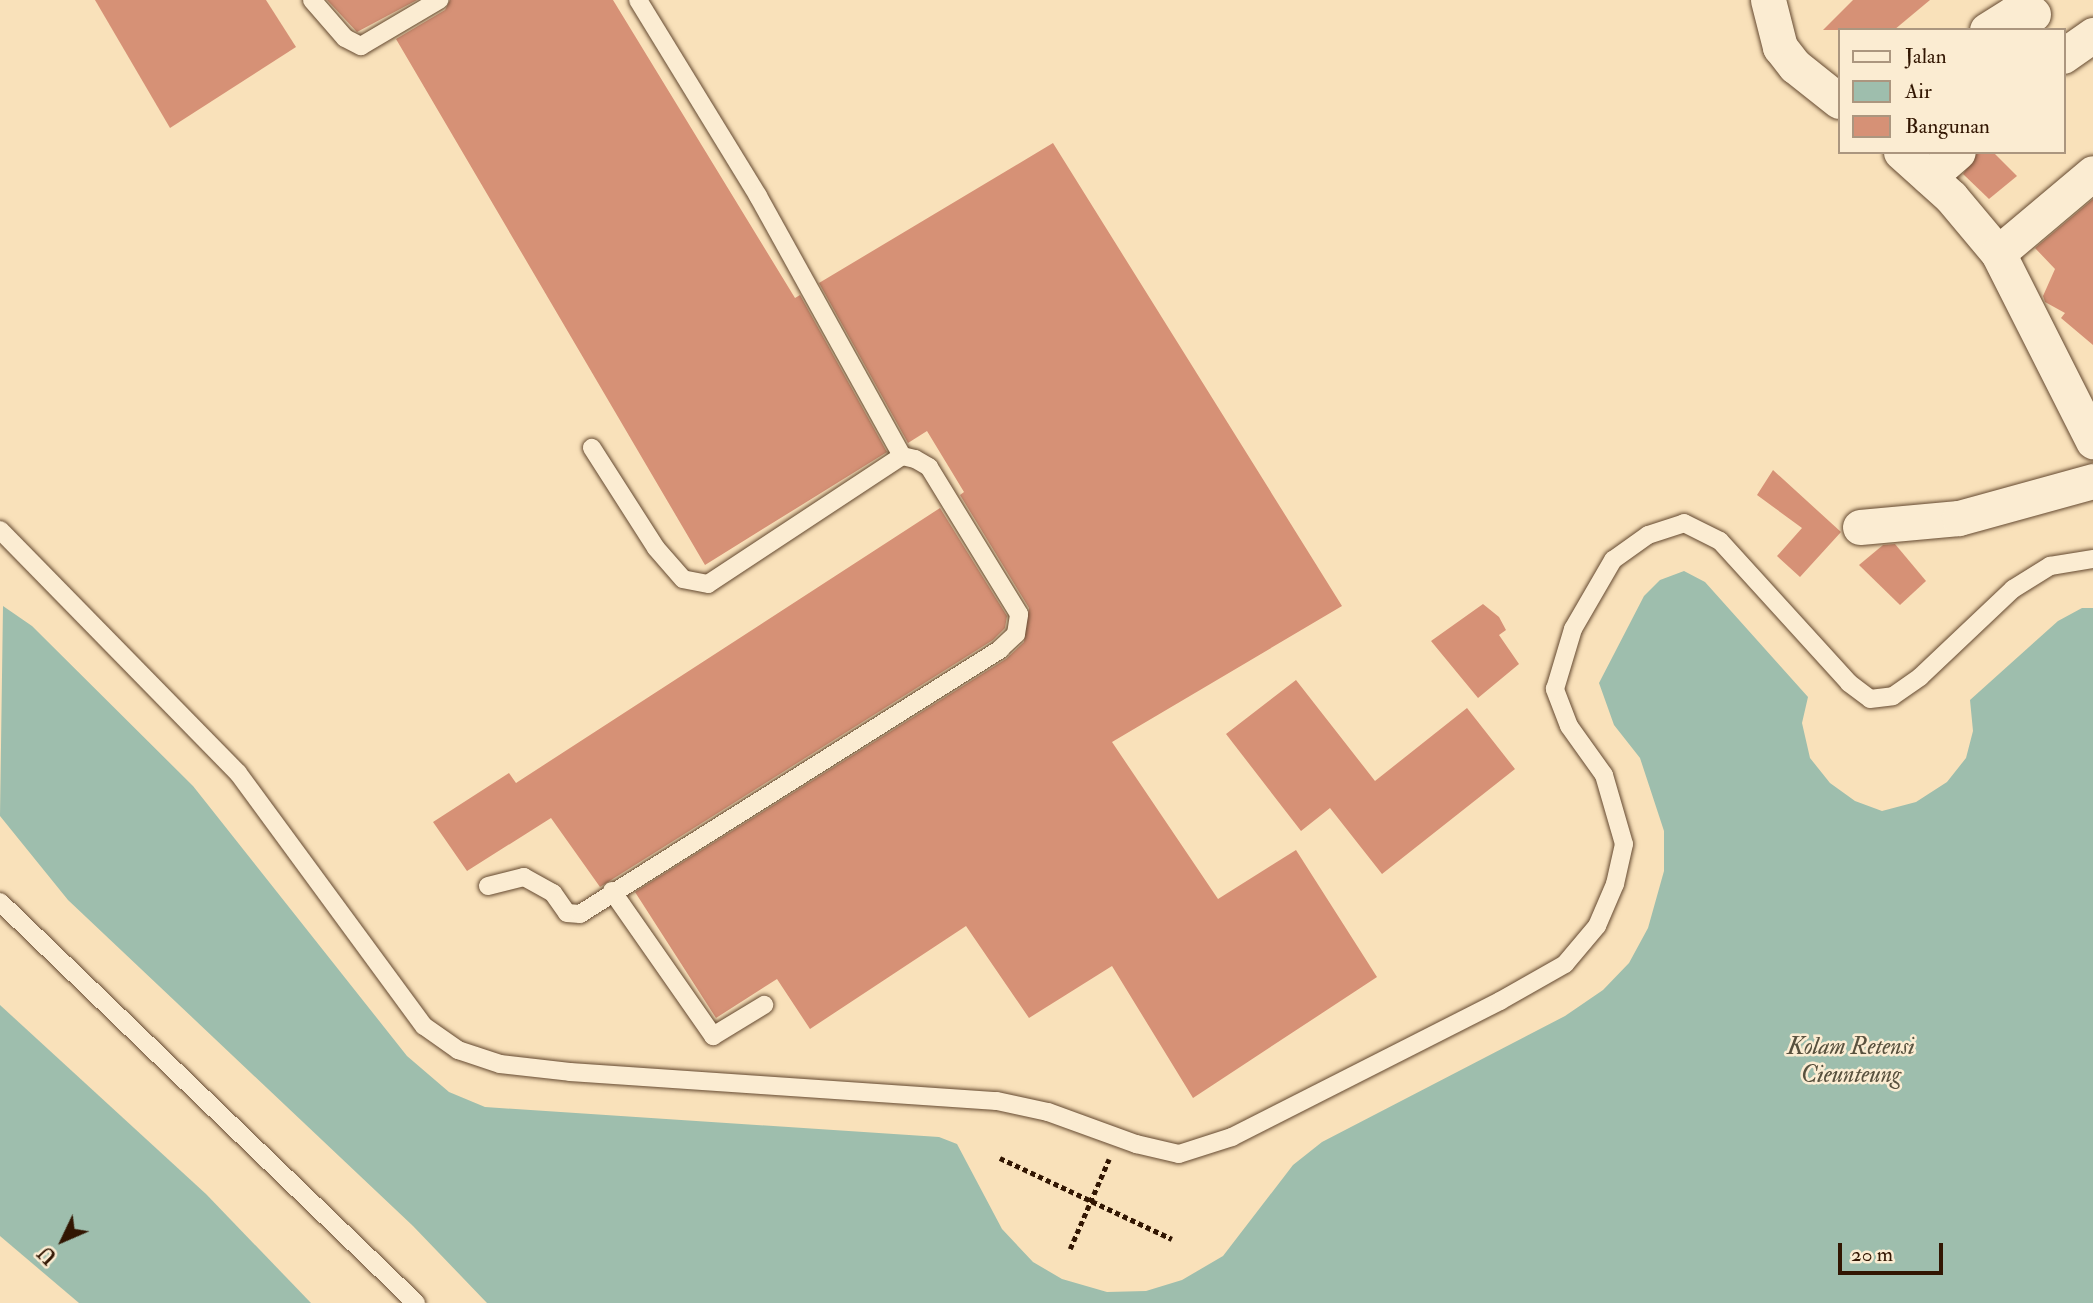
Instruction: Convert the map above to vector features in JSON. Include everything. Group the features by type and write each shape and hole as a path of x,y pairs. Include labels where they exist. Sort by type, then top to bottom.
{"street":[{"path":"1768,0 1780,47 1795,66 1838,100"},
{"path":"1990,28 2013,13 2033,14"},
{"path":"2065,56 2093,35"},
{"path":"1903,154 1929,177 1998,253 2090,428"},
{"path":"1929,177 1956,154"},
{"path":"1998,253 2093,173"},
{"path":"1860,527 1959,518 2093,481"}],"lane":[{"path":"312,0 345,38 360,46 439,0"},
{"path":"488,886 524,877 553,892 567,913 573,915 1000,649 1016,634 1019,614 929,467 902,456 758,196 638,0"},
{"path":"592,448 656,548 683,579 708,584 902,456"},
{"path":"0,530 238,773 424,1026 458,1050 499,1064 570,1072 997,1101 1048,1112 1118,1138 1179,1154 1232,1137 1565,964 1597,926 1615,884 1624,844 1604,775 1569,726 1555,689 1573,629 1613,560 1648,535 1684,523 1720,541 1849,683 1870,699 1893,696 1920,677 2013,589 2050,566 2093,559"},
{"path":"612,891 713,1036 764,1005"},
{"path":"0,902 416,1303"}],"path":[{"path":"1070,1249 1118,1138"},
{"path":"1000,1158 1172,1239"}],"water":[{"name":"Kolam Retensi Cieunteung","path":"1684,571 1705,582 1808,697 1802,723 1810,758 1830,783 1855,801 1882,811 1916,802 1947,782 1966,758 1973,731 1970,700 2058,621 2082,608 2093,608 2093,1303 487,1303 413,1226 68,900 0,816 3,606 32,626 193,786 407,1056 449,1092 485,1107 939,1137 957,1144 1002,1229 1033,1262 1062,1279 1107,1292 1146,1291 1182,1280 1223,1256 1293,1165 1322,1142 1565,1016 1603,990 1629,963 1648,928 1664,871 1664,831 1640,758 1614,725 1599,683 1644,596 1660,580"},
{"path":"0,1005 206,1194 311,1303 79,1303 0,1236"}],"building":[{"path":"95,0 266,0 296,47 170,128"},
{"path":"327,0 417,0 357,32"},
{"path":"450,0 613,0 795,298 800,295 887,452 705,565 396,39 445,10"},
{"path":"1853,0 1930,0 1896,28 1823,30"},
{"path":"1053,143 1342,606 1112,742 1218,899 1296,850 1377,977 1193,1098 1112,966 1029,1018 966,926 810,1029 777,979 716,1018 635,892 1006,659 1024,642 1029,608 960,495 964,492 927,431 908,443 819,283"},
{"path":"1977,154 1995,154 2017,176 1989,199 1963,174"},
{"path":"2093,199 2093,345 2061,318 2065,313 2045,302 2043,296 2055,269 2035,248"},
{"path":"1773,470 1841,532 1800,577 1777,556 1802,528 1757,495"},
{"path":"940,508 1007,616 1005,628 993,640 600,887 551,818 467,871 433,822 509,773 516,783"},
{"path":"1895,544 1926,581 1900,605 1859,565 1883,545"},
{"path":"1483,604 1499,617 1506,630 1499,635 1519,664 1478,698 1431,641"},
{"path":"1296,680 1375,781 1467,708 1515,769 1382,874 1330,808 1301,831 1226,734"}]}
